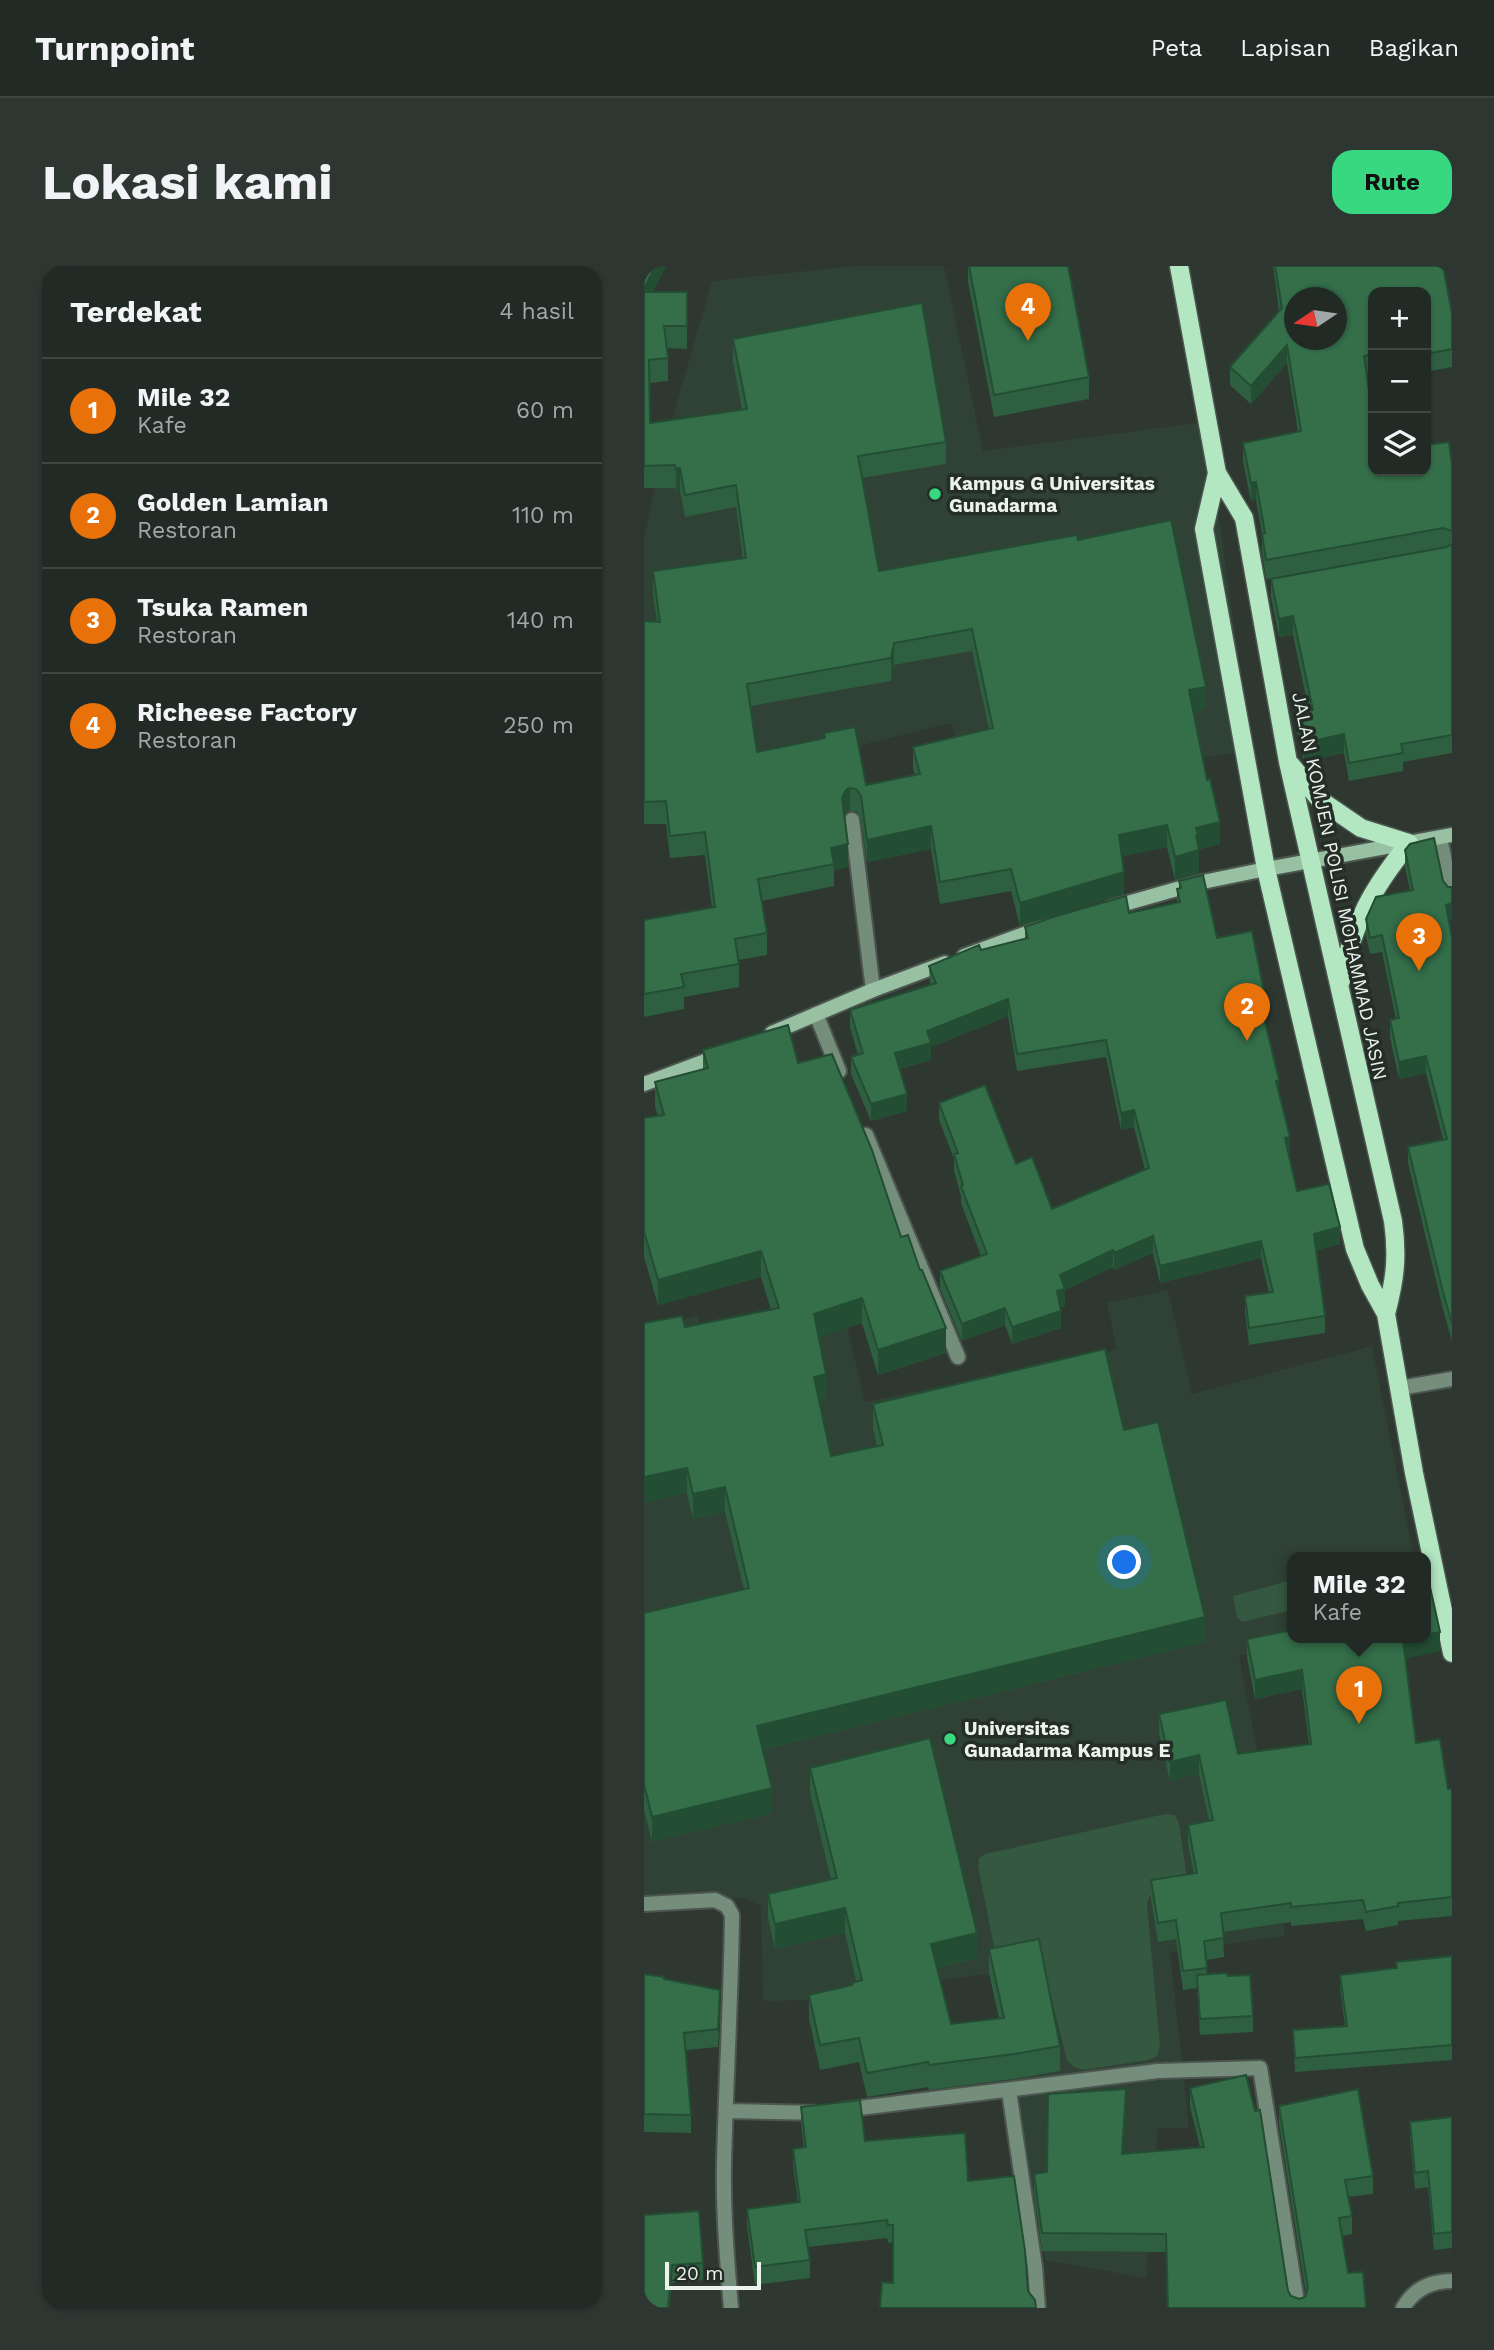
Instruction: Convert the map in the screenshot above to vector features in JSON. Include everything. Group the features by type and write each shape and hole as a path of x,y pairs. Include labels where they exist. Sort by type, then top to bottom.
{"main road":[{"name":"JALAN KOMJEN POLISI MOHAMMAD JASIN","path":"1179,266 1217,473 1244,518 1264,589 1288,762 1395,1235 1395,1283 1386,1314"},
{"name":"JALAN KOMJEN POLISI MOHAMMAD JASIN","path":"1217,473 1204,528 1266,869 1355,1249 1386,1314 1431,1552"},
{"path":"1288,762 1320,800 1361,828 1409,843"},
{"path":"1101,910 1198,883 1446,836"},
{"path":"1339,988 1348,948 1363,910 1383,875 1409,843"},
{"path":"757,1039 873,990 1063,921"},
{"path":"644,1084 734,1050"},
{"name":"JALAN KOMJEN POLISI MOHAMMAD JASIN","path":"1431,1554 1452,1653"}],"street":[{"path":"852,820 873,990"},
{"path":"1446,836 1452,895"},
{"path":"816,1014 847,1090"},
{"path":"858,1116 958,1357"},
{"path":"1400,1388 1452,1379"},
{"path":"644,1904 715,1900 727,1906 732,1915 724,2165 725,2235 731,2308"},
{"path":"727,2111 811,2114 1158,2071 1260,2068 1298,2308"},
{"path":"1009,2091 1035,2267 1038,2308"},
{"path":"1403,2308 1416,2291 1431,2284 1452,2281"}],"shaded area":[{"name":"Kampus G Universitas Gunadarma","path":"856,266 944,266 983,451 1205,422 1252,750 976,795 951,723 729,778 644,729 644,537 664,448 712,281"},
{"name":"Universitas Gunadarma Kampus E","path":"1168,1290 1192,1394 1372,1346 1413,1552 1287,1552 1287,1643 1297,1643 1239,1656 1271,1822 1285,1936 1170,1952 1189,2128 1158,2128 1146,2278 1045,2260 1012,2080 989,1974 902,1985 840,2000 763,2001 761,1906 744,1898 644,1900 644,1333 698,1315 700,1325 840,1296 865,1402 1117,1350 1107,1303"}],"green space":[{"path":"1287,1581 1287,1611 1242,1622 1237,1618 1233,1596"},
{"path":"1165,1814 1175,1815 1179,1823 1187,1880 1149,1897 1147,1905 1160,2046 1157,2056 1148,2060 1083,2070 1074,2067 1067,2060 1043,1966 996,1957 978,1866 979,1858 985,1854"}],"building":[{"path":"644,266 655,266 644,289"},
{"path":"969,266 1068,266 1089,377 994,395"},
{"path":"1275,266 1443,266 1452,314 1452,349 1431,353 1431,287 1368,287 1368,355 1364,356 1368,383 1368,476 1431,476 1431,444 1449,442 1452,466 1452,531 1443,528 1266,560 1262,534 1265,533 1256,482 1251,483 1243,443 1301,431 1288,350 1347,350 1347,287 1284,287 1284,348 1251,386 1230,367 1282,308"},
{"name":"Kampus G Universitas Gunadarma","path":"644,292 687,292 687,326 664,326 668,358 649,360 650,423 747,409 733,339 922,303 946,442 858,456 879,571 1077,535 1078,540 1171,520 1206,687 1189,690 1207,780 1210,779 1220,822 1196,828 1199,850 1175,857 1167,825 1119,835 1124,872 1020,903 1011,869 940,882 931,826 867,840 861,796 856,789 850,788 842,798 848,844 831,848 834,864 758,879 767,933 735,939 739,964 681,974 684,987 644,994 644,920 715,907 705,832 670,836 666,801 644,802 644,621 660,622 653,571 746,558 736,485 685,495 680,468 676,469 675,465 644,466","holes":["972,629 993,728 913,747 920,774 866,785 855,727 824,733 825,738 757,752 747,684 891,658 894,643"]},
{"path":"1452,544 1452,735 1401,744 1403,753 1349,763 1344,734 1304,743 1297,713 1313,710 1293,616 1279,619 1271,579"},
{"path":"1434,838 1443,881 1448,887 1452,887 1452,903 1446,905 1452,938 1452,1324 1408,1147 1447,1139 1426,1056 1399,1062 1390,1020 1399,1018 1382,935 1370,938 1366,919 1376,897 1413,890 1405,850 1410,844"},
{"path":"1203,875 1217,938 1252,931 1264,992 1258,993 1279,1080 1276,1081 1290,1137 1285,1138 1297,1191 1329,1184 1340,1227 1314,1234 1325,1316 1249,1328 1245,1296 1273,1292 1261,1241 1160,1266 1153,1236 1114,1253 1113,1250 1060,1275 1065,1289 1057,1291 1061,1311 1012,1327 1005,1308 962,1324 940,1271 987,1254 961,1186 963,1185 954,1154 958,1153 939,1103 985,1085 1016,1164 1032,1157 1052,1209 1149,1168 1134,1110 1121,1113 1106,1040 1017,1054 1008,999 927,1031 931,1043 895,1053 907,1094 871,1104 851,1057 863,1053 850,1010 936,983 929,966 979,945 981,950 1028,938 1025,927 1053,917 1126,896 1129,913 1180,902 1177,889 1181,888 1179,881"},
{"path":"788,1025 798,1063 832,1054 872,1150 901,1237 908,1235 920,1270 946,1328 878,1350 862,1298 814,1314 826,1374 814,1377 831,1456 883,1445 873,1404 1105,1349 1124,1430 1158,1422 1205,1617 757,1726 772,1788 652,1817 644,1784 644,1613 749,1588 725,1487 693,1494 687,1468 644,1477 644,1323 682,1316 685,1327 779,1308 761,1251 658,1280 644,1231 644,1118 664,1115 655,1082 708,1068 703,1050"},
{"path":"1431,1592 1440,1632 1431,1634"},
{"path":"1287,1631 1287,1643 1403,1643 1416,1743 1440,1739 1448,1789 1452,1789 1452,1897 1398,1903 1398,1906 1366,1912 1363,1900 1291,1907 1291,1903 1221,1913 1224,1938 1204,1941 1207,1968 1183,1971 1176,1920 1158,1923 1151,1880 1197,1873 1188,1825 1213,1820 1199,1755 1170,1762 1159,1714 1226,1700 1238,1754 1311,1744 1302,1670 1255,1680 1247,1639"},
{"path":"930,1738 977,1933 931,1944 951,2024 1004,2018 989,1949 1039,1939 1060,2046 929,2065 928,2062 867,2073 859,2038 820,2045 809,1995 862,1980 845,1908 775,1924 768,1894 837,1878 810,1768"},
{"path":"1452,1956 1452,2045 1295,2058 1293,2030 1347,2026 1340,1975 1397,1968 1396,1962"},
{"path":"1227,1973 1228,1976 1250,1975 1253,2016 1200,2019 1197,1975"},
{"path":"644,1974 720,1990 718,2029 684,2033 691,2115 644,2114"},
{"path":"1246,2075 1255,2111 1260,2110 1288,2291 1291,2296 1299,2299 1305,2297 1308,2288 1279,2106 1358,2089 1373,2176 1345,2180 1352,2216 1339,2218 1348,2273 1363,2272 1366,2308 1168,2308 1166,2234 1042,2233 1034,2174 1047,2172 1048,2094 1126,2089 1122,2154 1204,2147 1190,2088"},
{"path":"860,2100 865,2141 965,2133 968,2181 1014,2176 1028,2291 1035,2300 1036,2308 880,2308 882,2282 893,2283 893,2225 888,2225 887,2220 805,2230 810,2260 755,2267 747,2209 800,2202 793,2149 806,2147 801,2107"},
{"path":"1452,2117 1452,2232 1434,2234 1428,2171 1415,2173 1410,2122"},
{"path":"699,2211 703,2263 672,2265 668,2308 644,2308 644,2215"}],"place":[{"name":"Richeese Factory","path":"1028,341"},
{"name":"Kampus G Universitas Gunadarma","path":"935,494"},
{"name":"Tsuka Ramen","path":"1419,971"},
{"name":"Golden Lamian","path":"1247,1041"},
{"name":"Mile 32","path":"1359,1724"},
{"name":"Universitas Gunadarma Kampus E","path":"950,1739"}]}
